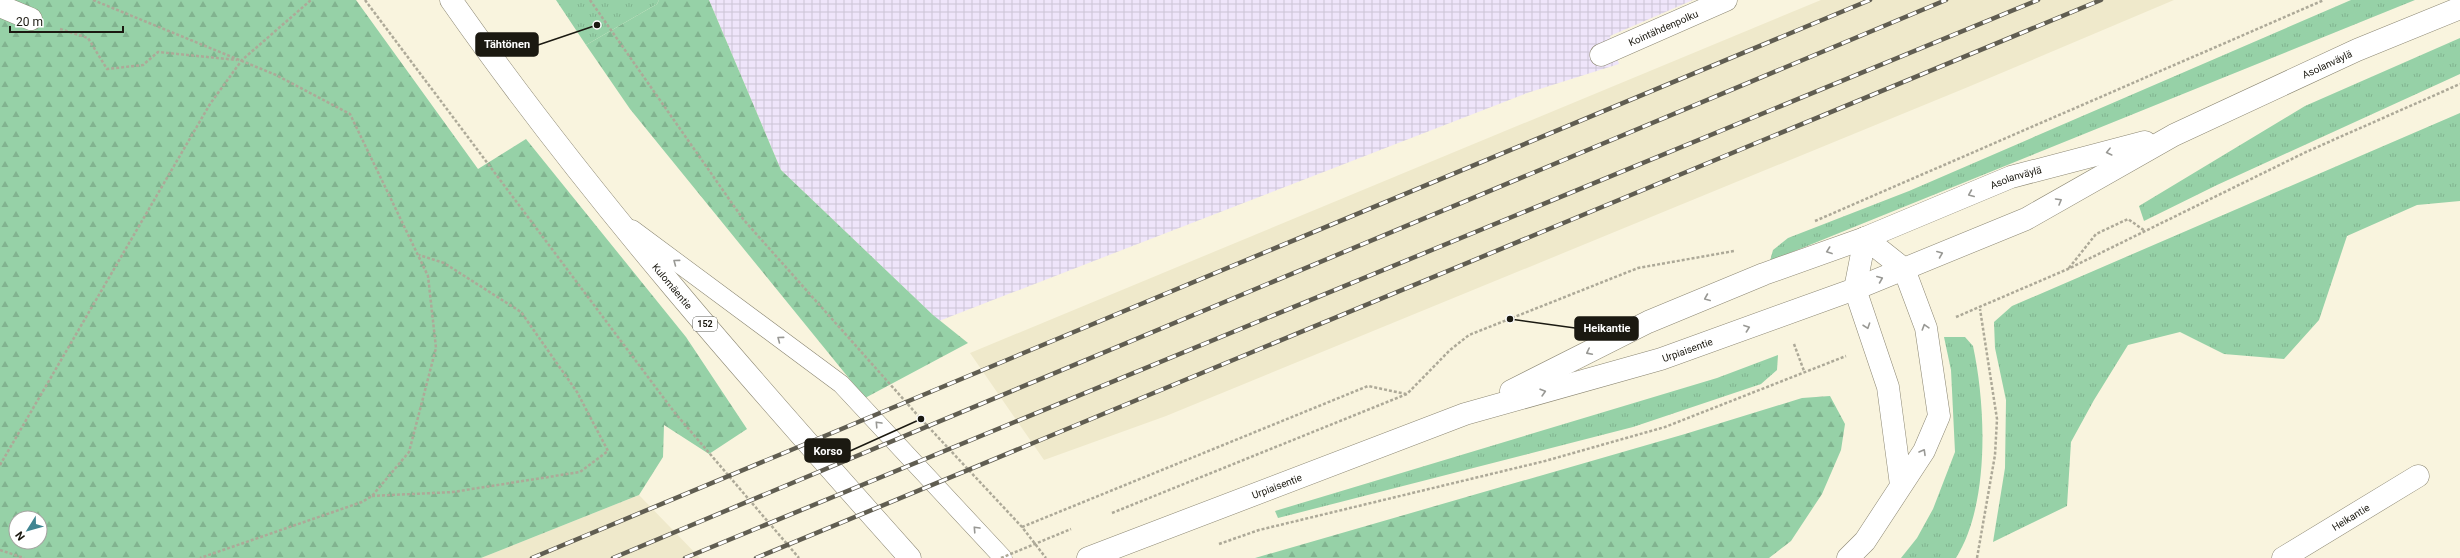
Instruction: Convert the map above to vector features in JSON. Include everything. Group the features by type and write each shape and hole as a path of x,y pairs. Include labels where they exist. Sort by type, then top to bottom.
{"main road":[{"name":"Kulomäentie","path":"451,0 489,54 617,218 766,396 910,558"},
{"name":"Kointähdenpolku","path":"1601,55 1726,0"},
{"path":"0,6 31,19"},
{"name":"Asolanväylä","path":"1904,269 2026,219 2174,135 2357,50 2460,8"},
{"name":"Asolanväylä","path":"1865,238 2011,177 2174,135"},
{"path":"1848,558 1865,541 1924,451 1939,416 1929,342 1904,269 1865,238 1855,289 1888,387 1901,485"},
{"name":"Urpiaisentie","path":"1465,414 1648,322 1764,274 1865,238"},
{"name":"Urpiaisentie","path":"1090,557 1465,414 1661,359 1855,289 1904,269"},
{"name":"Heikantie","path":"2283,558 2418,476"}],"lane":[{"path":"617,218 841,384 1002,558"}],"path":[{"path":"93,0 276,75 350,114 428,276 436,348 409,452 372,496 362,502 200,558"},
{"path":"0,465 210,104 242,60 311,0"},
{"path":"365,0 674,413 799,558"},
{"path":"590,0 743,219 921,419 1022,527 1046,558"},
{"path":"1811,222 2324,0"},
{"path":"31,19 88,38 107,69 143,65 158,52 242,60"},
{"path":"1977,558 1995,456 1997,419 1980,309 2145,231 2306,152 2460,84"},
{"path":"2068,268 2096,234 2128,219 2145,231"},
{"path":"1108,515 1407,394 1450,350 1470,334 1638,268 1737,250"},
{"path":"372,496 453,492 580,472 608,451 577,392 522,312 444,263 419,256"},
{"path":"1214,545 1259,530 1545,461 1665,427 1839,358"},
{"path":"1022,527 1368,386 1407,394"},
{"path":"1002,558 1079,526"},
{"path":"0,550 24,558"}],"shaded area":[{"path":"709,0 1693,0 1610,36 1619,64 1527,93 939,321 781,170"},
{"path":"1821,0 2174,0 1968,87 1166,416 1044,460 970,353"},
{"path":"639,495 700,558 481,558"}],"green space":[{"path":"0,0 356,0 478,169 526,139 686,337 747,429 709,454 664,425 663,457 639,495 481,558 0,558"},
{"path":"556,0 659,0 657,4 586,45"},
{"path":"659,0 709,0 781,170 933,315 968,343 865,398 630,109 586,45 657,4"},
{"path":"2351,0 2415,0 1770,261 1773,250 1788,238 1909,191"},
{"path":"2460,38 2460,74 2217,185 2144,221 2139,206 2305,106"},
{"path":"2460,113 2460,201 2417,205 2347,236 2319,320 2284,359 2224,354 2180,332 2128,345 2094,400 2071,442 2067,506 1993,542 2005,468 2006,400 1995,348 1994,322 2012,306"},
{"path":"1944,337 1965,337 1973,346 1981,397 1982,425 1980,483 1975,511 1967,536 1956,558 1901,558 1917,538 1933,509 1955,452 1951,370"},
{"path":"1778,355 1777,370 1761,384 1633,427 1278,518 1275,511 1717,378"},
{"path":"1830,396 1845,424 1841,450 1822,494 1791,541 1769,558 1255,558 1685,434 1802,398"}],"railway":[{"path":"532,558 1870,0"},
{"path":"613,558 1946,0"},
{"path":"685,558 2038,0"},
{"path":"756,558 2101,0"}],"place":[{"name":"Tähtönen","path":"597,25"},
{"name":"Heikantie","path":"1510,319"},
{"name":"Korso","path":"921,419"}]}
